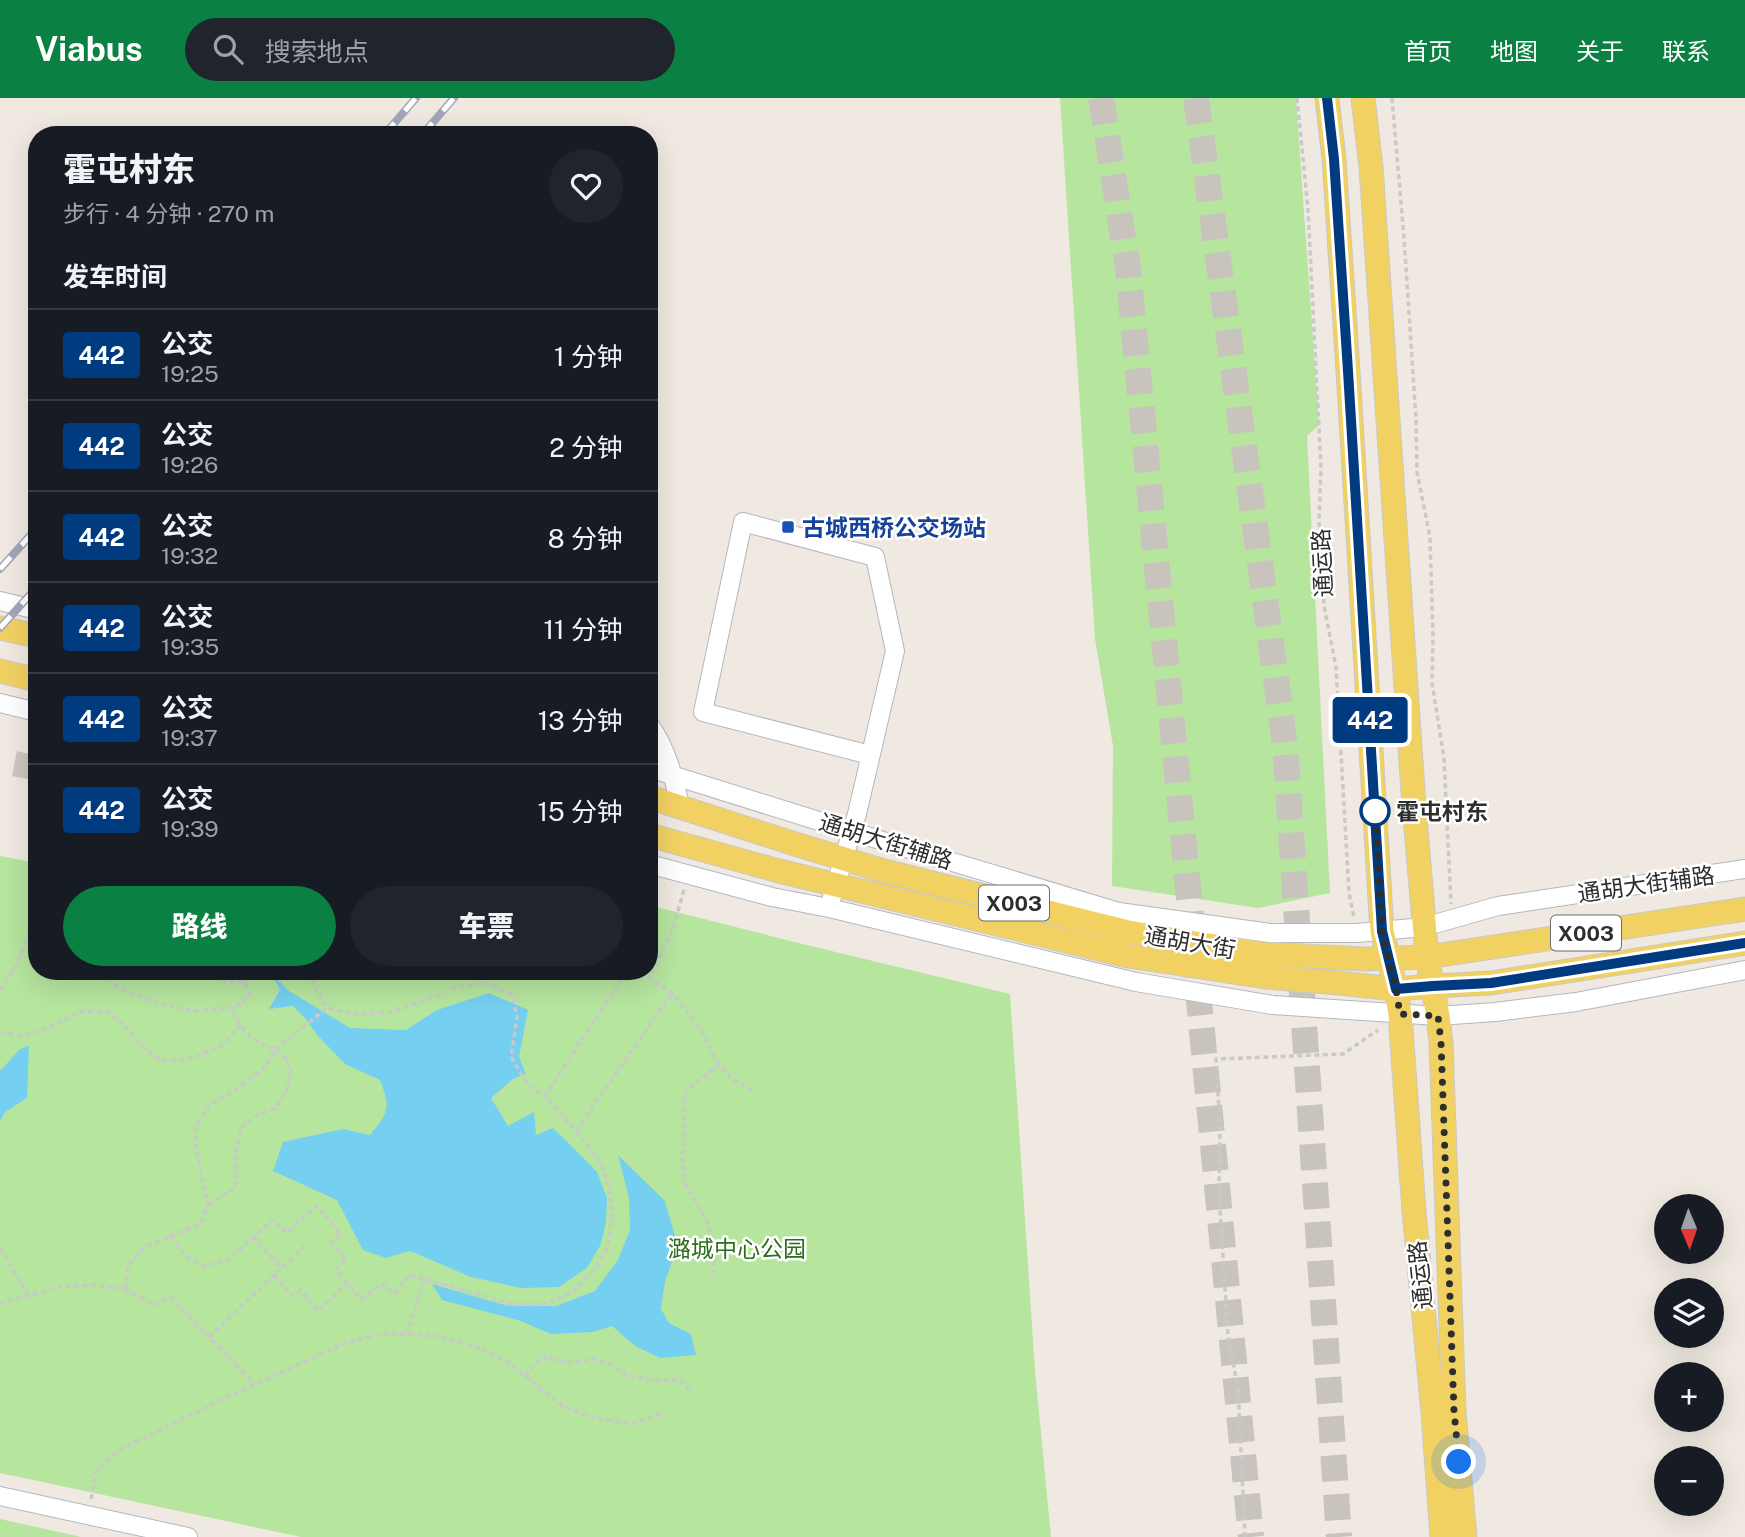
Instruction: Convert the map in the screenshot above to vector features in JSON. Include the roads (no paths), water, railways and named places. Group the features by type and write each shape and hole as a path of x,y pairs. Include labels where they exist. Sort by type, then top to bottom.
{"main road":[{"name":"通运路","path":"1327,98 1334,159 1348,371 1382,931 1400,1014 1413,1210 1465,1537"},
{"name":"通运路","path":"1363,98 1371,167 1424,927 1441,1042 1444,1412 1442,1537"},
{"path":"0,628 28,634"},
{"path":"0,671 28,678"},
{"name":"通胡大街","path":"658,800 884,871 1128,932 1263,954 1389,959 1427,957 1745,909"},
{"name":"通胡大街","path":"658,837 779,871 1128,956 1266,977 1396,989 1491,983 1745,943"}],"street":[{"path":"829,908 852,830 895,651 875,557 743,522 703,712 870,755"},
{"path":"0,601 28,608"},
{"path":"0,703 28,710"},
{"path":"658,737 674,776 680,807"},
{"name":"通胡大街辅路","path":"658,771 1119,912 1270,933 1357,933 1424,927 1498,906 1745,869"},
{"path":"658,866 772,897 829,908 1136,982 1273,1005 1438,1016 1494,1012 1576,1002 1745,970"},
{"path":"0,1496 188,1537"}],"water":[{"path":"275,980 350,1028 406,1030 437,1010 489,993 528,1010 519,1057 526,1074 513,1079 491,1098 508,1126 534,1112 536,1135 553,1128 597,1172 607,1198 606,1222 601,1244 587,1268 559,1287 521,1288 471,1277 410,1251 386,1258 363,1250 337,1200 273,1171 283,1142 343,1129 370,1135 381,1121 387,1104 380,1080 345,1064 293,1006 269,1009 280,990"},
{"path":"29,1046 27,1098 5,1112 0,1121 0,1071 20,1049"},
{"path":"618,1155 665,1201 678,1246 665,1281 661,1309 669,1323 691,1334 696,1355 660,1358 635,1346 612,1326 593,1332 551,1334 521,1321 442,1300 432,1284 508,1306 556,1306 595,1291 618,1260 630,1230 629,1198"}],"tunnel":[{"path":"1101,98 1128,269 1251,1537"},
{"path":"1196,98 1285,745 1339,1537"}],"railway":[{"path":"392,126 416,98"},
{"path":"430,126 454,98"},
{"path":"0,569 28,538"},
{"path":"0,628 28,597"}],"place":[{"name":"古城西桥公交场站","path":"788,527"},
{"name":"霍屯村东","path":"1375,811"}],"park label":[{"name":"潞城中心公园","path":"737,1248"}]}
